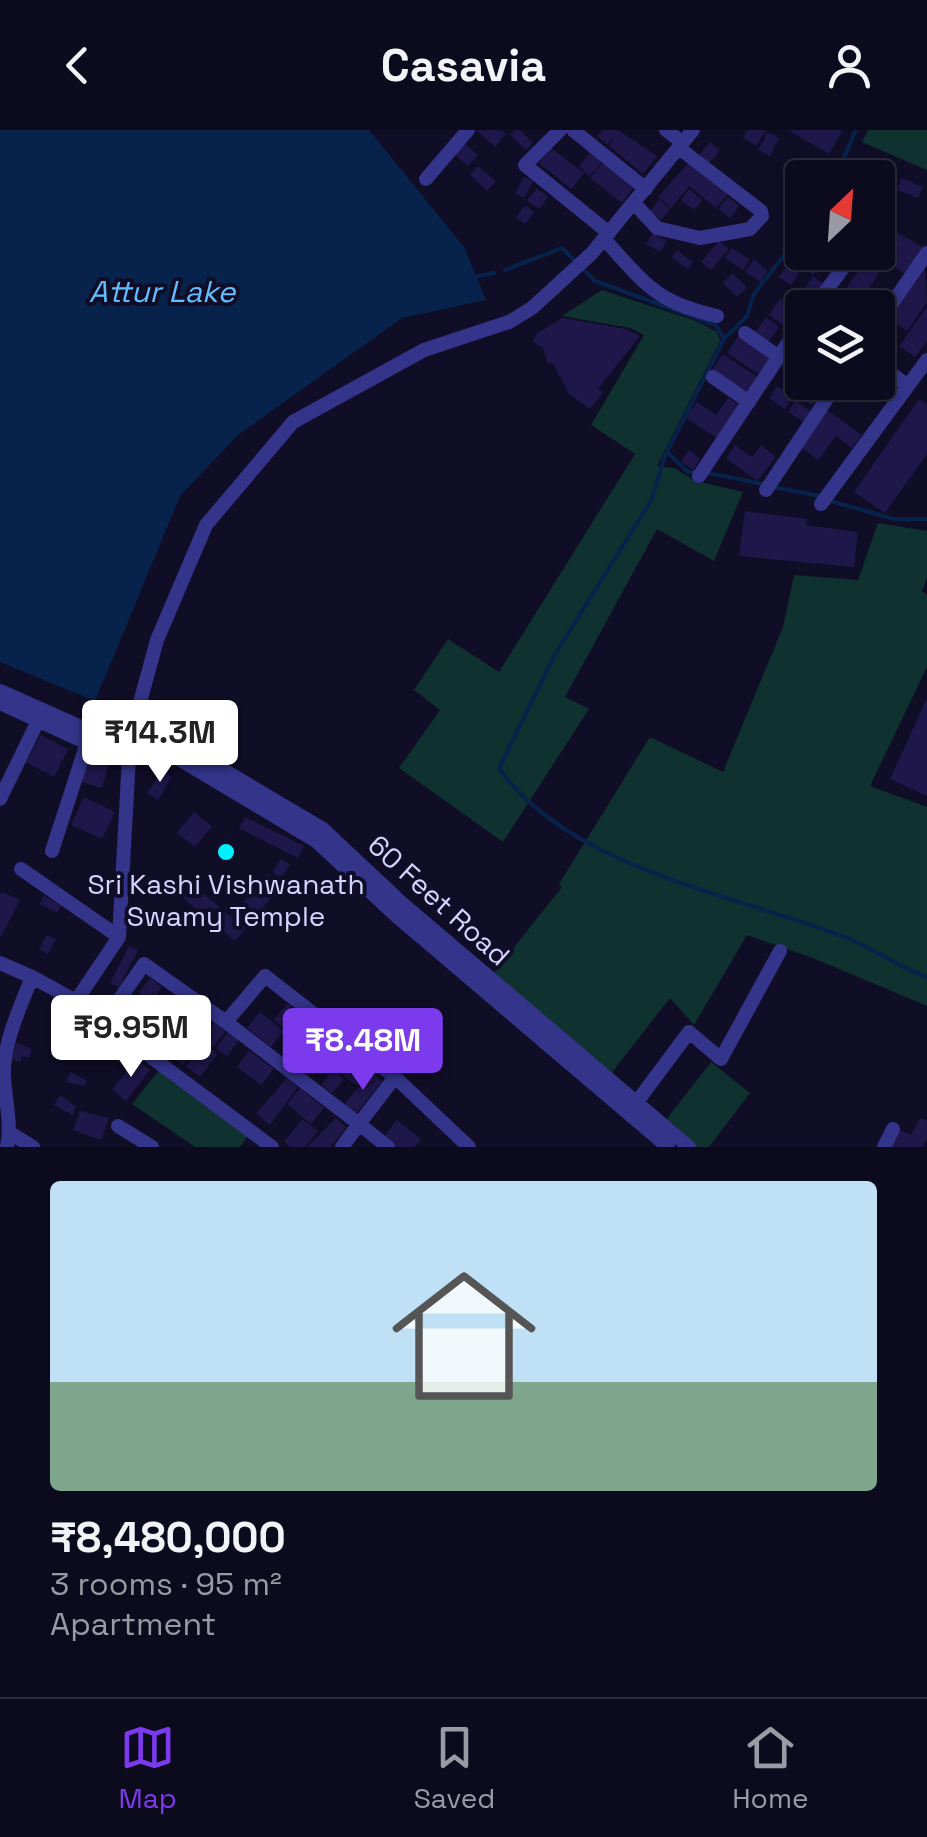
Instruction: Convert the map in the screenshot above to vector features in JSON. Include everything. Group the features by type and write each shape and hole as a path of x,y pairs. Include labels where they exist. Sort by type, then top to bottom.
{"street":[{"path":"426,179 468,130"},
{"path":"560,130 525,165 607,236 644,285 660,296 717,316"},
{"path":"573,130 646,188"},
{"path":"634,202 657,228 700,238 750,229 762,216 685,140 666,130"},
{"path":"76,1001 119,937 131,735 156,640 206,525 293,422 424,350 509,322 532,308 592,253 685,140"},
{"path":"895,299 927,252"},
{"path":"745,333 779,356"},
{"path":"699,476 785,347"},
{"path":"822,504 927,360"},
{"path":"895,376 908,386"},
{"path":"713,377 748,402"},
{"path":"766,490 826,400"},
{"path":"0,691 90,731 131,735"},
{"path":"0,703 87,743 131,735"},
{"path":"0,799 38,720"},
{"name":"60 Feet Road","path":"131,735 323,830 403,904 689,1147"},
{"name":"60 Feet Road","path":"131,735 316,841 394,914 668,1147"},
{"path":"52,852 87,743"},
{"path":"21,868 119,937"},
{"path":"636,1103 689,1032 722,1058 780,951"},
{"path":"0,963 76,1001 272,1147"},
{"path":"104,1020 144,964 388,1147"},
{"path":"226,1022 265,976 395,1077 469,1147"},
{"path":"32,977 8,1039 2,1071 8,1140 33,1147"},
{"path":"342,1147 395,1077"},
{"path":"118,1126 134,1142 152,1147"},
{"path":"884,1147 893,1129"}],"green space":[{"path":"868,130 927,130 927,170 862,142"},
{"path":"602,290 696,321 717,332 720,341 657,466 674,468 696,481 743,492 714,561 657,529 565,697 589,709 503,842 399,768 440,710 414,690 448,639 499,672 635,454 591,425 644,335 630,328 562,316"},
{"path":"878,523 927,531 927,578 922,591 927,595 927,667 870,786 927,807 927,1006 747,935 694,1025 670,998 610,1075 493,974 562,887 559,884 650,737 723,772 783,627 794,575 858,580"},
{"path":"711,1062 750,1093 709,1147 697,1147 665,1121"},
{"path":"159,1070 248,1135 240,1147 195,1147 132,1104"}],"water":[{"name":"Attur Lake","path":"0,130 369,130 464,247 486,300 402,318 238,435 180,496 95,701 0,662"}],"building":[{"path":"476,130 501,130 506,134 495,147"},
{"path":"515,130 533,143 526,150 510,135"},
{"path":"603,130 618,130 657,156 643,174 609,146 615,136 607,145 597,136"},
{"path":"747,130 766,130 756,146 743,138"},
{"path":"788,130 843,130 829,154"},
{"path":"768,132 779,138 770,156 758,150"},
{"path":"710,142 720,150 707,166 697,158"},
{"path":"465,144 478,155 468,166 455,155"},
{"path":"551,148 584,173 571,189 539,163"},
{"path":"590,152 602,161 590,176 579,167"},
{"path":"691,160 729,193 716,208 689,186 671,208 658,197"},
{"path":"603,162 635,186 622,203 590,178"},
{"path":"478,166 496,181 487,191 470,175"},
{"path":"524,177 533,181 524,198 515,193"},
{"path":"902,178 923,187 918,198 897,190"},
{"path":"537,188 548,197 539,209 527,200"},
{"path":"689,189 702,200 694,210 681,200"},
{"path":"728,197 739,206 730,218 718,209"},
{"path":"659,200 670,208 661,220 650,211"},
{"path":"525,205 534,212 525,224 516,217"},
{"path":"895,231 923,247 905,274 895,267 899,248 895,245"},
{"path":"653,233 667,241 660,252 646,244"},
{"path":"719,241 729,249 711,270 701,262"},
{"path":"732,248 750,260 743,270 725,258"},
{"path":"677,250 693,262 688,269 672,258"},
{"path":"754,259 767,271 761,282 745,272"},
{"path":"785,268 801,270 791,285 779,277"},
{"path":"925,269 927,302 907,331 895,323 895,312"},
{"path":"859,270 879,273 868,290 847,287"},
{"path":"732,273 747,287 737,297 723,283"},
{"path":"813,276 825,285 822,290 803,290"},
{"path":"780,298 785,302 785,327 769,315"},
{"path":"927,307 927,341 915,357 899,346"},
{"path":"766,317 779,327 768,343 754,334"},
{"path":"562,318 626,329 640,336 598,389 603,393 590,409 569,394 553,363 548,364 543,348 533,342 536,334"},
{"path":"739,335 771,360 760,375 727,353"},
{"path":"723,354 760,379 749,395 712,370"},
{"path":"777,386 785,391 785,400 791,400 785,409 769,398"},
{"path":"728,398 739,405 717,438 686,418 697,402 716,415"},
{"path":"919,399 927,404 927,454 885,513 854,492"},
{"path":"795,401 811,411 804,422 788,412"},
{"path":"827,410 862,435 852,448 836,436 818,460 801,447"},
{"path":"735,445 752,457 761,445 776,457 757,481 726,458"},
{"path":"689,450 700,459 693,470 681,461"},
{"path":"745,511 807,519 806,525 858,532 854,567 739,556"},
{"path":"927,698 927,796 890,779"},
{"path":"41,735 68,749 54,777 26,762"},
{"path":"90,754 110,760 102,788 81,782"},
{"path":"162,771 172,777 158,800 147,793"},
{"path":"84,797 115,812 102,839 71,825"},
{"path":"194,812 212,826 195,847 177,833"},
{"path":"245,817 304,846 298,858 239,828"},
{"path":"281,859 290,865 281,878 272,872"},
{"path":"267,874 281,886 235,941 183,898 193,885 231,917"},
{"path":"2,892 20,900 0,938 0,896"},
{"path":"44,896 61,905 57,913 40,904"},
{"path":"47,935 56,939 48,954 39,949"},
{"path":"129,946 138,950 119,987 110,983"},
{"path":"150,978 162,987 151,1002 139,993"},
{"path":"175,995 187,1004 175,1019 164,1010"},
{"path":"287,1004 298,1013 286,1029 274,1020"},
{"path":"151,1007 167,1018 156,1033 141,1021"},
{"path":"260,1012 284,1031 271,1047 247,1028"},
{"path":"201,1013 212,1021 199,1038 188,1030"},
{"path":"214,1022 226,1031 213,1047 202,1038"},
{"path":"186,1031 200,1042 183,1065 169,1054"},
{"path":"228,1032 239,1040 227,1056 216,1048"},
{"path":"322,1032 334,1041 307,1074 296,1065"},
{"path":"335,1042 346,1051 333,1067 322,1059"},
{"path":"16,1043 32,1049 29,1058 22,1056 20,1062 11,1059"},
{"path":"203,1043 217,1054 200,1077 186,1066"},
{"path":"249,1051 274,1069 261,1085 237,1067"},
{"path":"346,1054 369,1070 357,1086 335,1069"},
{"path":"136,1059 150,1070 126,1101 112,1090"},
{"path":"333,1070 344,1079 332,1093 321,1085"},
{"path":"71,1072 87,1081 84,1086 66,1082"},
{"path":"371,1072 382,1081 356,1114 344,1104"},
{"path":"287,1078 298,1087 270,1125 256,1114"},
{"path":"300,1088 324,1108 311,1124 287,1104"},
{"path":"60,1095 76,1107 72,1115 54,1105"},
{"path":"80,1111 109,1118 101,1140 73,1130"},
{"path":"336,1118 346,1127 331,1147 307,1147"},
{"path":"920,1118 927,1121 923,1147 889,1147 898,1129 911,1135"},
{"path":"302,1119 318,1131 305,1147 290,1147 284,1142"},
{"path":"397,1120 421,1139 414,1147 396,1147 384,1137"}],"waterway":[{"path":"843,160 856,130"},
{"path":"505,270 562,248 576,262"},
{"path":"724,339 747,316 754,294 785,254"},
{"path":"583,269 595,281 716,325 724,339 664,458 652,499 554,656 499,768 529,802 567,831 610,854 657,874 845,937 927,977"},
{"path":"474,277 494,273"},
{"path":"667,452 688,472 694,472"},
{"path":"708,473 763,484"},
{"path":"772,487 821,496"},
{"path":"830,501 894,519 927,519"}],"place":[{"name":"Sri Kashi Vishwanath Swamy Temple","path":"226,852"}]}
